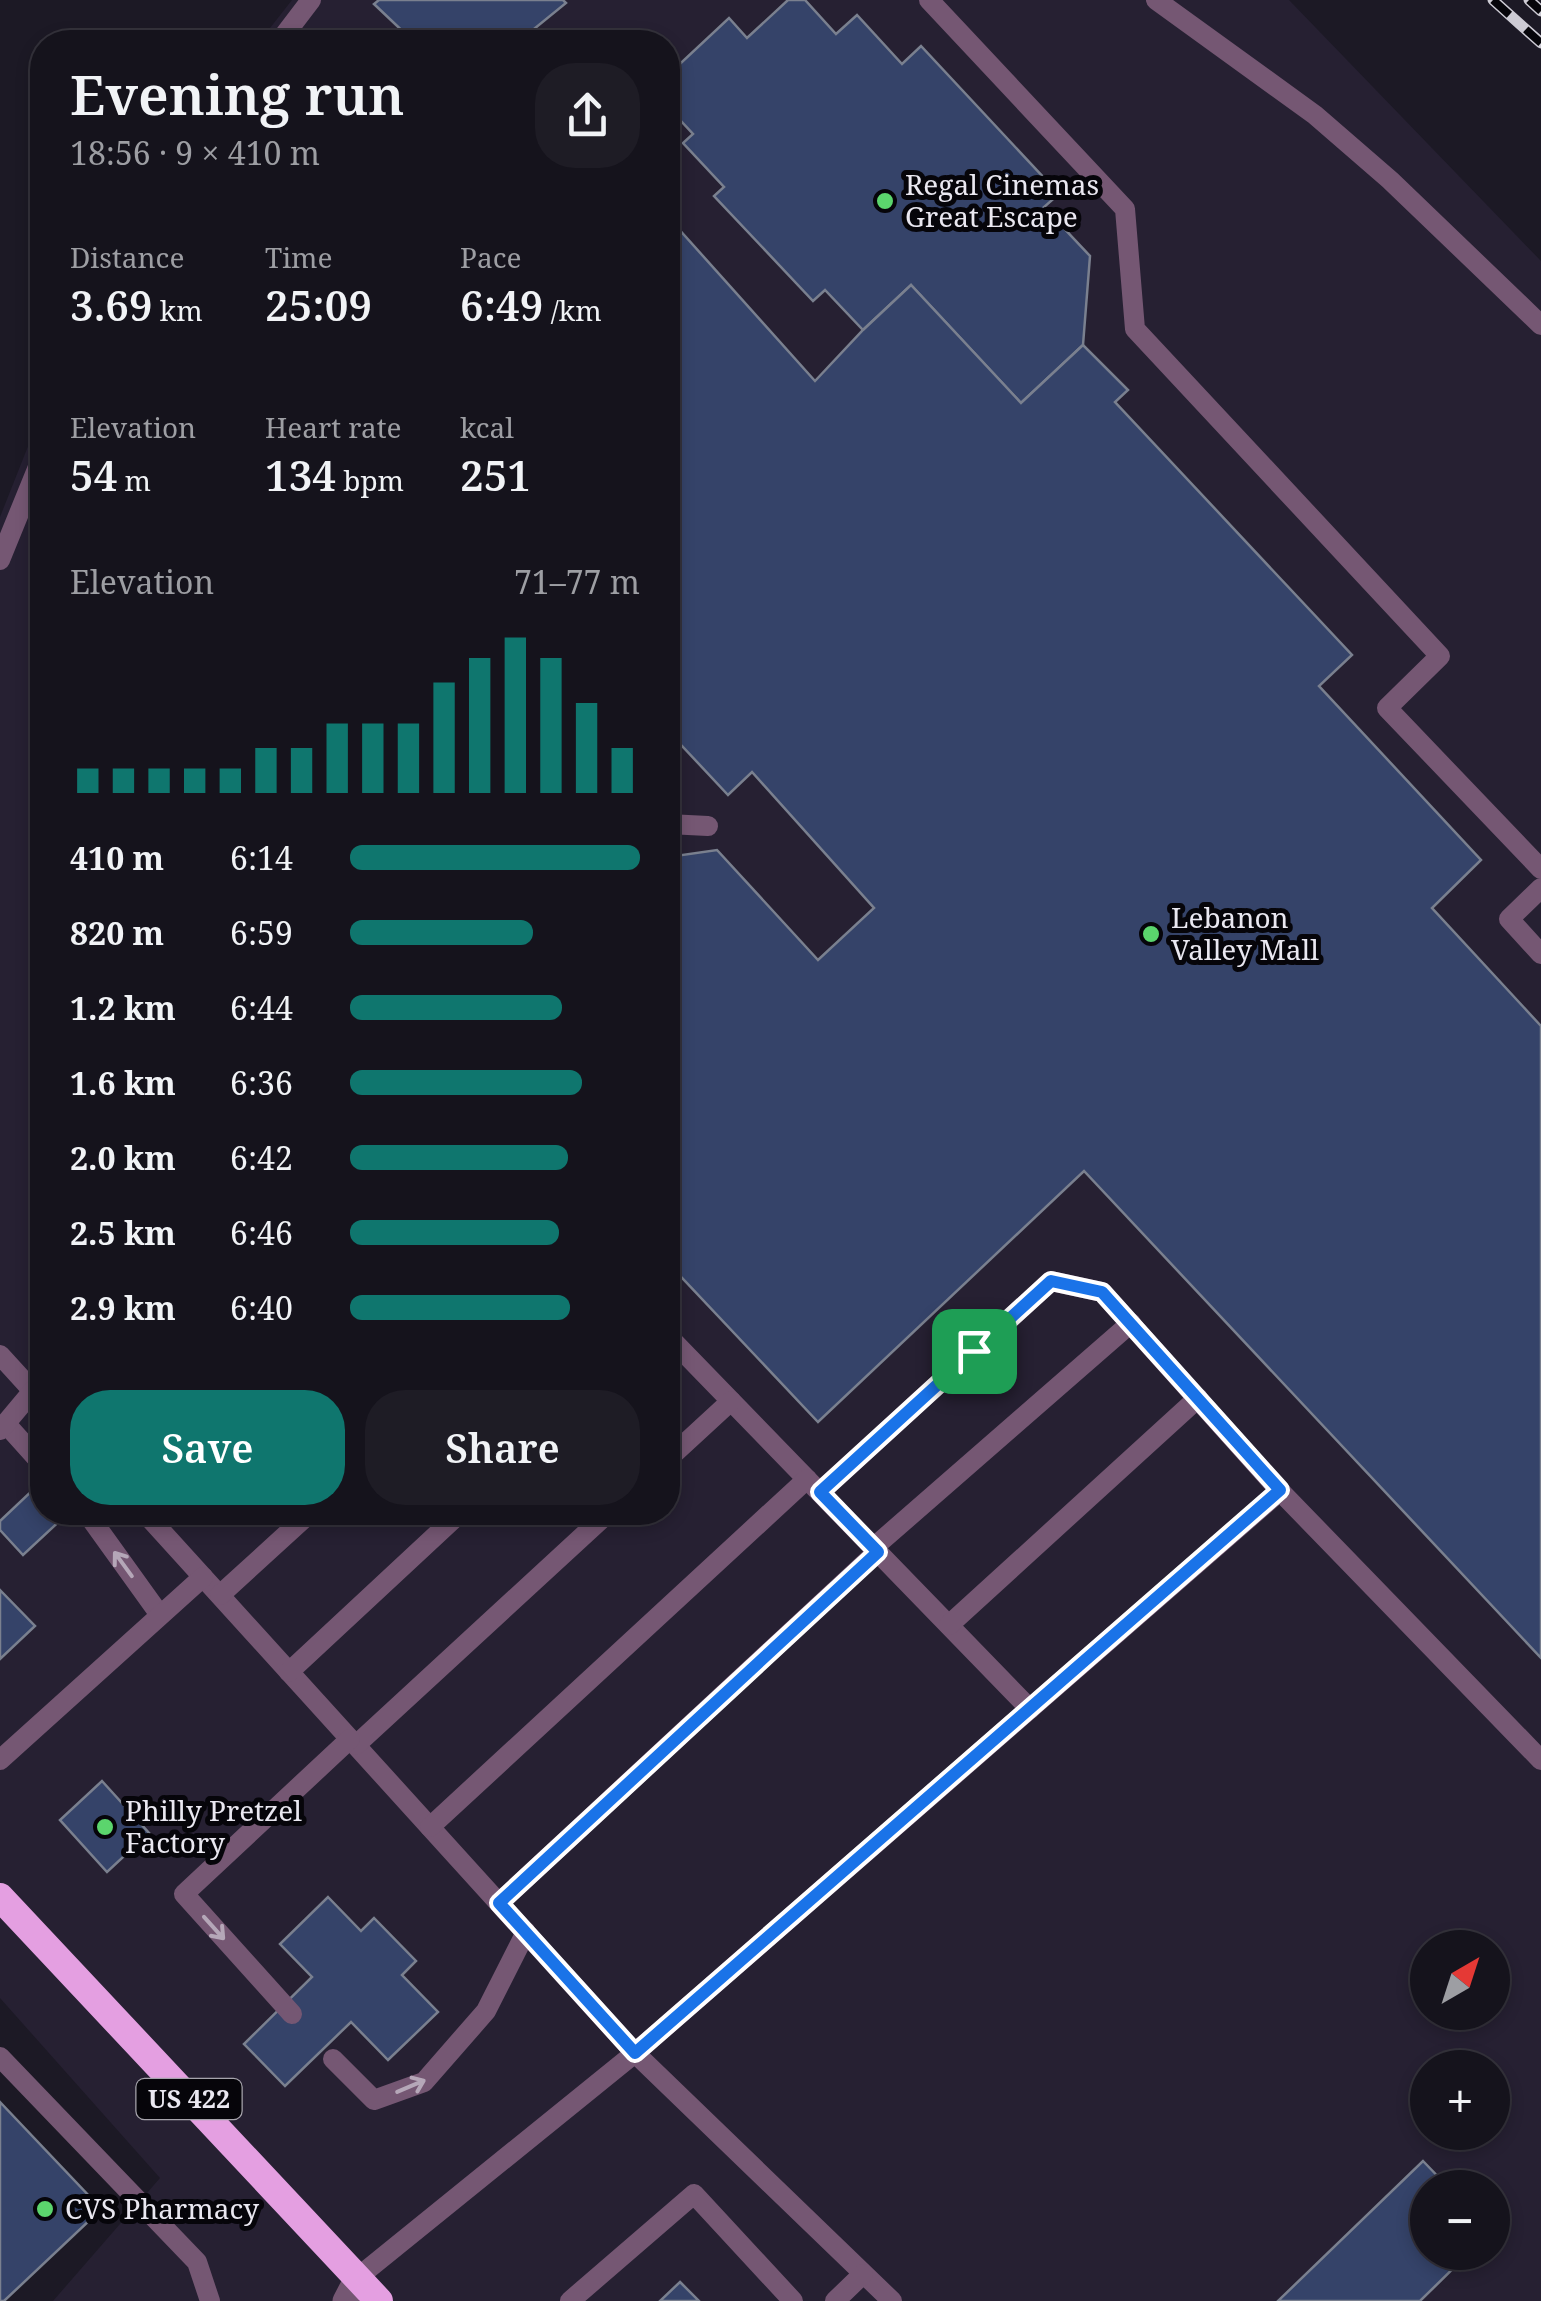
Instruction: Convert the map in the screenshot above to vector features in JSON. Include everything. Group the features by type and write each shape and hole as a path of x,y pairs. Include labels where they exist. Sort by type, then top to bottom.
{"highway":[{"name":"US 422","path":"0,1897 11,1922 351,2289 379,2301"}],"lane":[{"path":"288,30 311,0"},
{"path":"929,0 1126,209 1136,329 1440,656 1387,708 1541,870"},
{"path":"1156,0 1314,115 1390,180 1541,324"},
{"path":"0,560 30,486"},
{"path":"680,825 708,826"},
{"path":"1541,888 1509,918 1541,954"},
{"path":"430,1827 813,1486 1051,1281 1102,1292 1280,1490 1541,1760"},
{"path":"499,1903 875,1550 1130,1323"},
{"path":"680,1348 1030,1709"},
{"path":"0,1355 30,1382"},
{"path":"949,1625 1198,1398"},
{"path":"30,1399 3,1427 30,1453"},
{"path":"680,1448 731,1401"},
{"path":"351,2289 635,2053 1280,1490"},
{"path":"95,1525 160,1615"},
{"path":"159,1525 635,2053 892,2301"},
{"path":"220,1595 297,1525"},
{"path":"289,1672 447,1525"},
{"path":"292,2014 184,1894 595,1525"},
{"path":"0,1760 202,1576"},
{"path":"333,2059 374,2100 424,2082 486,2011 526,1932"},
{"path":"0,2057 197,2262 210,2301"},
{"path":"570,2301 694,2194 794,2301"},
{"path":"835,2301 863,2274"}],"shaded area":[{"path":"292,0 1289,0 1541,261 1541,2301 53,2301 160,2178 0,1998 0,517 30,441 30,1525 680,1525 680,30 268,30"}],"building":[{"path":"379,0 566,3 533,30 401,30 374,4"},
{"name":"Regal Cinemas Great Escape","path":"788,0 805,0 836,34 857,15 902,64 921,46 1059,194 1044,207 1090,256 1083,345 1021,403 911,285 863,330 825,290 813,301 714,196 724,187 683,143 693,134 680,120 680,64 729,18 747,38"},
{"name":"Lebanon Valley Mall","path":"680,230 815,381 911,285 1021,403 1083,345 1128,390 1115,402 1352,655 1319,686 1481,860 1432,908 1541,1026 1541,1658 1084,1171 818,1422 680,1276 680,855 717,850 818,960 874,908 752,772 728,795 680,744"},
{"path":"30,1493 30,1525 55,1525 23,1555 0,1530 0,1521"},
{"path":"0,1590 35,1626 0,1659"},
{"name":"Philly Pretzel Factory","path":"102,1781 149,1833 107,1872 60,1820"},
{"path":"328,1897 361,1931 374,1918 416,1961 402,1975 438,2012 388,2060 351,2022 285,2086 244,2044 312,1977 280,1944"},
{"name":"CVS Pharmacy","path":"0,2102 91,2198 91,2219 4,2301 0,2301"},
{"path":"1423,2161 1432,2170 1414,2170"},
{"path":"1410,2174 1410,2270 1452,2270 1420,2301 1278,2301"},
{"path":"680,2282 699,2301 660,2301"}],"railway":[{"path":"1493,0 1541,43"},
{"path":"1529,0 1541,11"}],"place":[{"name":"Regal Cinemas Great Escape","path":"885,201"},
{"name":"Lebanon Valley Mall","path":"1151,934"},
{"name":"Philly Pretzel Factory","path":"105,1827"},
{"name":"CVS Pharmacy","path":"45,2209"}],"route":[{"path":"1051,1281 1102,1292 1280,1490 635,2053 499,1903 878,1552 820,1492 974,1351 1051,1281"}]}
